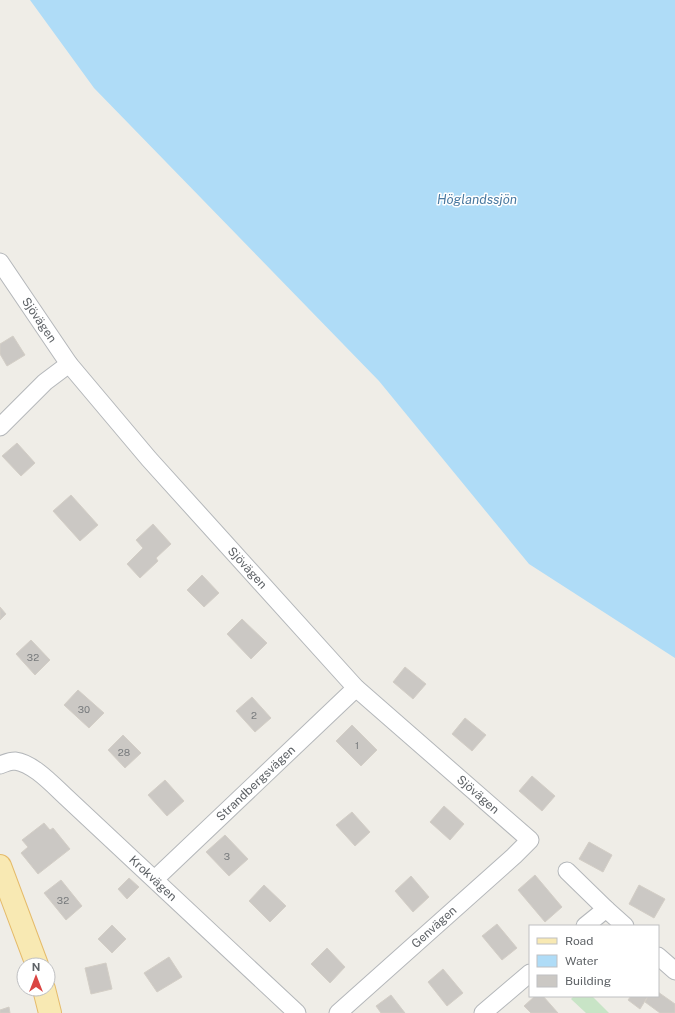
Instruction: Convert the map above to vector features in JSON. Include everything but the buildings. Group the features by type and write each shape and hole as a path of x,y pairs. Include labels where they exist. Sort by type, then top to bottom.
{"main road":[{"path":"0,866 5,894 33,957"},
{"path":"46,997 50,1013"}],"street":[{"name":"Sjövägen","path":"0,262 69,364 149,459 356,688 530,840"},
{"path":"0,427 45,382 69,364"},
{"name":"Strandbergsvägen","path":"155,879 356,688"},
{"name":"Krokvägen","path":"0,765 14,761 28,765 35,769 155,879 297,1013"},
{"name":"Genvägen","path":"338,1013 530,840"},
{"path":"567,871 624,925"},
{"path":"586,925 606,909"},
{"path":"659,957 675,971"},
{"path":"483,1013 529,974"}],"green space":[{"path":"573,997 593,997 609,1013 586,1013 571,999"}],"water":[{"name":"Höglandssjön","path":"30,0 675,0 675,658 529,564 379,381 94,88"}]}
